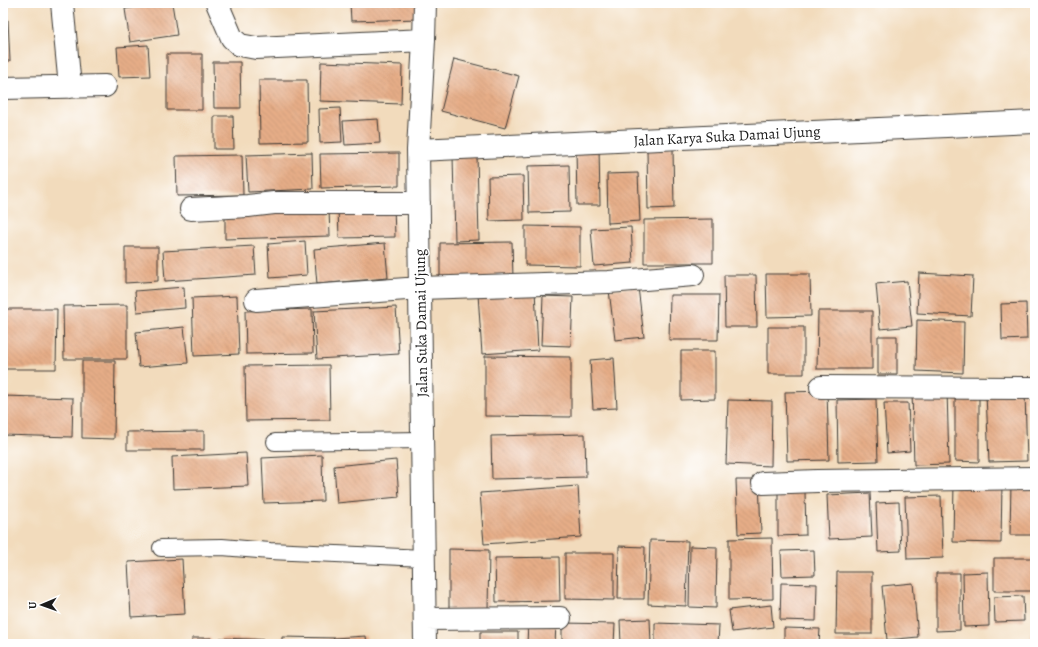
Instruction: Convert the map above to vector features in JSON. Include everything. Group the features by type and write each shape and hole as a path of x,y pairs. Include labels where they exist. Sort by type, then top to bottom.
{"street":[{"path":"62,3 70,87"},
{"path":"217,3 232,38 240,45 256,48 424,40"},
{"name":"Jalan Suka Damai Ujung","path":"425,3 418,150 425,644"},
{"path":"3,88 105,86"},
{"name":"Jalan Karya Suka Damai Ujung","path":"418,150 1035,122"},
{"path":"191,209 274,203 419,203"},
{"path":"256,300 420,288 608,282 693,276"},
{"path":"821,387 1035,388"},
{"path":"763,483 1035,478"},
{"path":"425,619 560,618"}],"lane":[{"path":"275,442 423,440"},
{"path":"161,548 222,547 270,551 424,558"}],"building":[{"path":"172,3 177,35 130,42 125,9"},
{"path":"350,3 418,3 418,19 351,21"},
{"path":"8,20 10,61 3,61 3,21"},
{"path":"148,45 150,76 119,77 117,47"},
{"path":"167,54 202,54 202,110 167,110"},
{"path":"454,59 519,76 505,128 441,111"},
{"path":"213,62 240,62 241,108 214,108"},
{"path":"321,62 402,65 401,104 320,101"},
{"path":"259,80 307,80 308,142 260,143"},
{"path":"340,108 342,142 320,143 319,109"},
{"path":"214,116 233,116 234,149 214,149"},
{"path":"378,119 380,143 345,145 343,121"},
{"path":"599,146 600,205 577,205 576,147"},
{"path":"647,149 673,149 674,208 648,209"},
{"path":"312,153 313,189 248,192 246,155"},
{"path":"399,153 399,186 321,188 320,154"},
{"path":"242,155 243,195 177,196 176,156"},
{"path":"477,155 479,240 455,241 453,156"},
{"path":"569,165 570,212 529,213 528,166"},
{"path":"638,173 640,221 608,223 607,174"},
{"path":"523,176 524,220 489,221 488,177"},
{"path":"394,206 395,237 339,238 338,207"},
{"path":"329,210 330,236 225,239 225,213"},
{"path":"713,219 713,263 644,263 644,220"},
{"path":"525,226 580,227 580,266 525,265"},
{"path":"631,227 633,263 594,266 591,229"},
{"path":"305,241 307,275 270,278 268,244"},
{"path":"512,242 513,278 440,279 440,243"},
{"path":"385,243 388,278 317,284 314,249"},
{"path":"254,246 256,275 165,281 163,251"},
{"path":"125,247 158,247 158,281 125,283"},
{"path":"919,273 973,276 971,316 917,313"},
{"path":"766,274 810,274 811,316 767,317"},
{"path":"724,275 756,275 757,327 725,327"},
{"path":"1033,275 1035,275 1035,363 1033,363"},
{"path":"907,281 912,326 880,329 876,284"},
{"path":"184,287 185,308 137,312 135,291"},
{"path":"638,287 644,337 615,340 609,290"},
{"path":"535,290 538,350 482,354 478,294"},
{"path":"670,295 719,295 718,340 669,340"},
{"path":"237,296 239,354 194,356 192,298"},
{"path":"543,296 573,297 571,346 541,345"},
{"path":"1026,303 1027,339 1002,340 1001,304"},
{"path":"127,305 127,359 64,359 63,306"},
{"path":"396,307 399,354 317,359 314,311"},
{"path":"4,309 57,309 56,369 4,369"},
{"path":"312,309 313,353 246,354 245,311"},
{"path":"818,311 872,311 872,369 817,369"},
{"path":"917,320 964,322 963,373 916,371"},
{"path":"184,327 188,363 139,367 136,332"},
{"path":"768,327 804,327 804,374 768,374"},
{"path":"878,336 897,336 897,374 878,374"},
{"path":"681,351 715,351 715,399 681,400"},
{"path":"485,356 571,357 571,417 485,416"},
{"path":"614,358 617,408 593,409 590,360"},
{"path":"82,361 115,361 114,439 82,438"},
{"path":"329,365 330,420 246,421 245,366"},
{"path":"947,390 949,464 914,465 912,391"},
{"path":"827,391 829,460 787,461 785,392"},
{"path":"955,391 979,391 979,462 955,461"},
{"path":"1025,393 1027,461 989,462 986,394"},
{"path":"3,396 73,398 72,437 3,435"},
{"path":"876,399 878,461 838,462 837,400"},
{"path":"728,400 772,401 771,466 726,464"},
{"path":"884,403 908,403 910,451 887,453"},
{"path":"204,431 204,450 127,450 127,432"},
{"path":"585,434 586,477 492,479 491,436"},
{"path":"246,453 248,486 173,489 172,457"},
{"path":"322,455 323,501 264,503 262,458"},
{"path":"396,460 399,497 337,503 334,466"},
{"path":"736,480 759,480 761,533 738,534"},
{"path":"954,482 1002,483 1001,543 953,542"},
{"path":"1011,483 1035,483 1035,535 1010,535"},
{"path":"578,486 581,537 484,544 480,493"},
{"path":"805,492 806,535 778,536 778,493"},
{"path":"870,493 872,537 829,539 827,495"},
{"path":"941,496 943,558 907,559 905,497"},
{"path":"899,502 901,551 878,552 876,503"},
{"path":"772,538 773,599 729,600 729,539"},
{"path":"650,540 688,541 686,606 648,604"},
{"path":"619,546 645,547 644,599 618,599"},
{"path":"690,546 717,547 716,608 689,607"},
{"path":"449,549 489,550 488,610 449,610"},
{"path":"814,550 815,575 782,576 781,551"},
{"path":"565,553 614,553 614,600 565,599"},
{"path":"559,557 560,601 496,602 495,558"},
{"path":"994,558 1033,558 1033,591 994,591"},
{"path":"182,559 185,614 131,617 128,562"},
{"path":"837,572 872,572 872,634 836,634"},
{"path":"988,572 989,626 964,627 963,573"},
{"path":"936,573 960,573 960,630 936,631"},
{"path":"781,583 817,584 816,621 780,620"},
{"path":"913,583 918,637 887,640 882,586"},
{"path":"1023,596 1024,621 995,622 994,597"},
{"path":"771,605 773,627 732,632 729,610"},
{"path":"650,619 651,644 621,644 620,620"},
{"path":"1034,619 1035,640 1031,640"},
{"path":"528,623 556,624 555,644 527,644"},
{"path":"562,623 615,624 614,644 562,644"},
{"path":"655,623 719,625 718,644 655,644"},
{"path":"784,628 820,629 819,644 784,644"},
{"path":"480,632 518,632 518,644 480,644"},
{"path":"366,636 367,644 335,644 334,638"},
{"path":"282,637 334,638 334,644 282,644"},
{"path":"192,638 211,638 212,644 192,644"},
{"path":"220,638 275,640 274,644 220,644"},
{"path":"835,641 885,642 885,644 835,644"}]}
